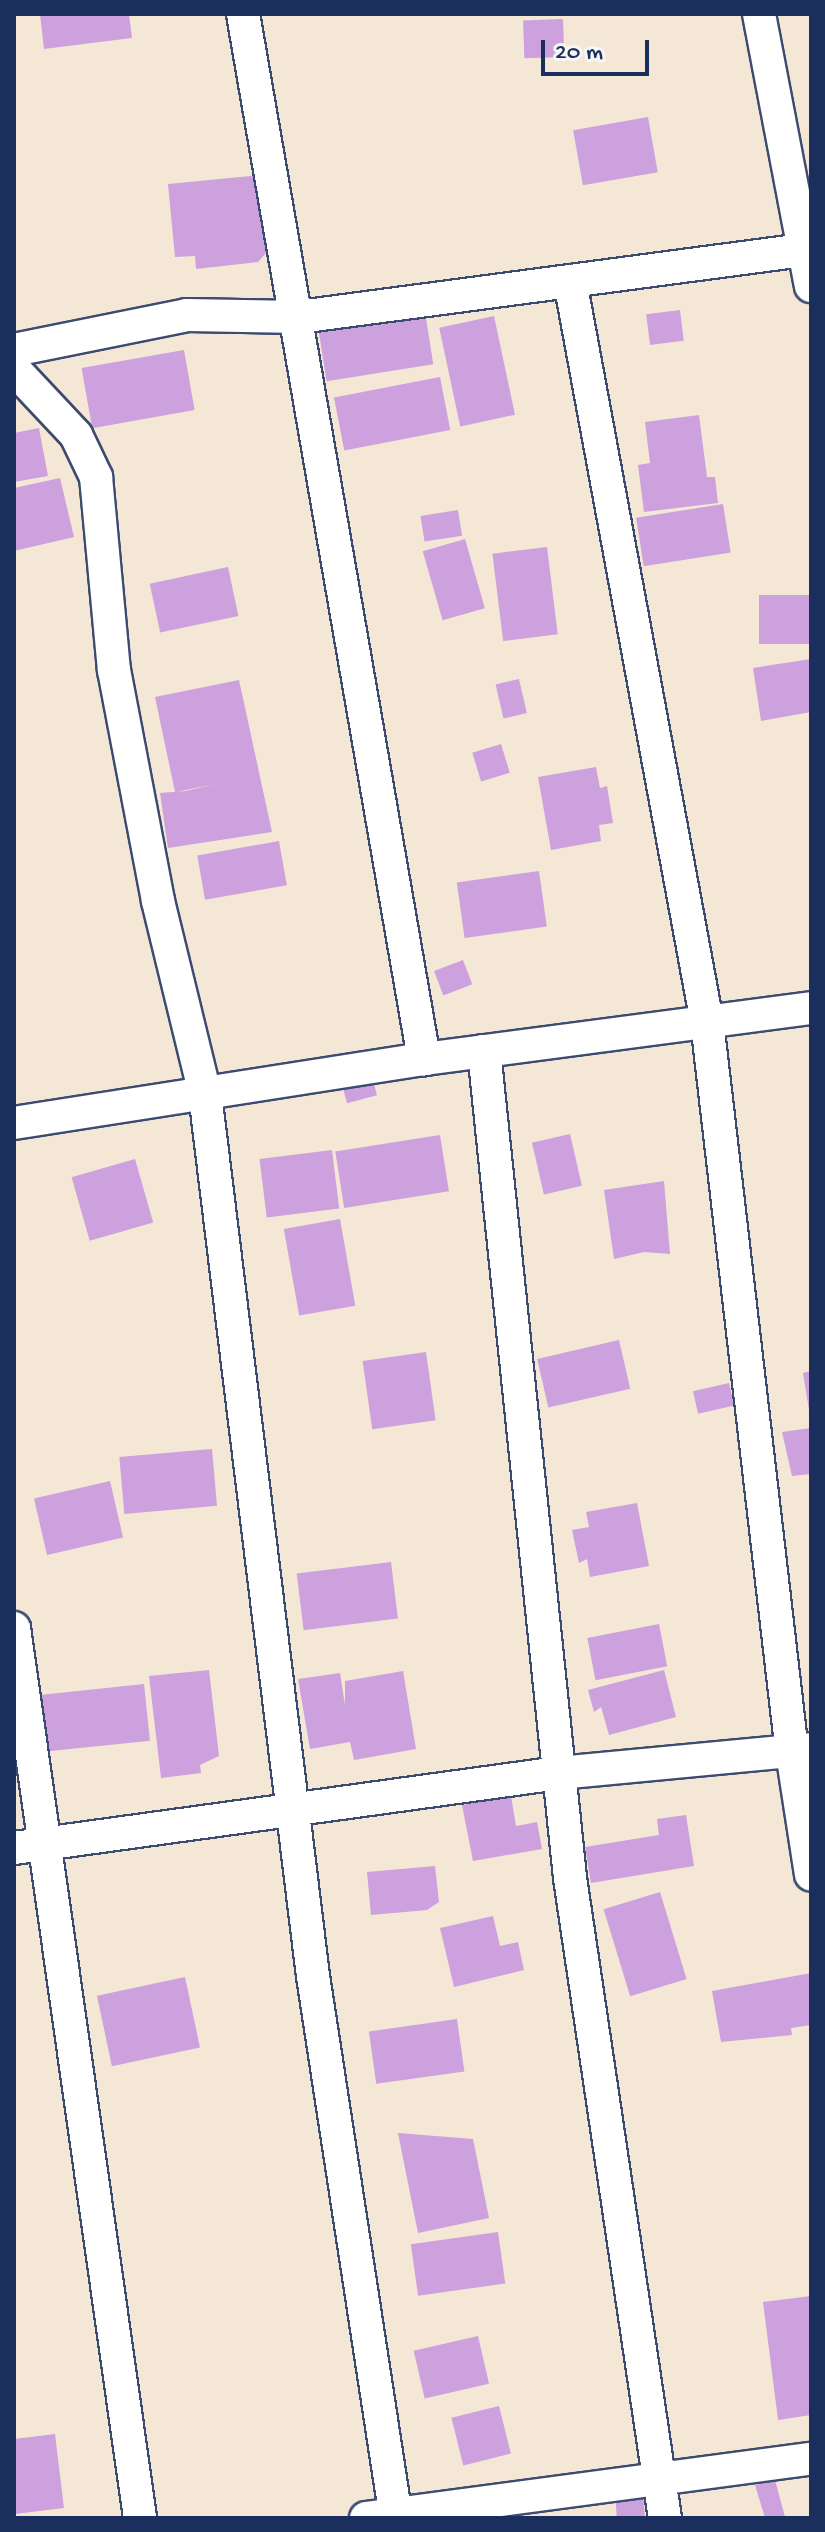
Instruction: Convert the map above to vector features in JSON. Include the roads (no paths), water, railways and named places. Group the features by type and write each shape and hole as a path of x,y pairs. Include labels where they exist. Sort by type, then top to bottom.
{"street":[{"path":"243,14 299,317 424,1059"},
{"path":"759,14 808,250 811,286"},
{"path":"14,350 187,315 299,317 808,250"},
{"path":"570,281 707,1022 801,1750 811,1875"},
{"path":"14,369 76,435 96,477 114,670 158,901 205,1094 313,1976 386,2516 659,2482 811,2459"},
{"path":"14,1123 424,1059 811,1008"},
{"path":"484,1051 559,1773 665,2518"},
{"path":"14,1628 29,1846 140,2518"},
{"path":"29,1846 559,1773 801,1750"}]}
